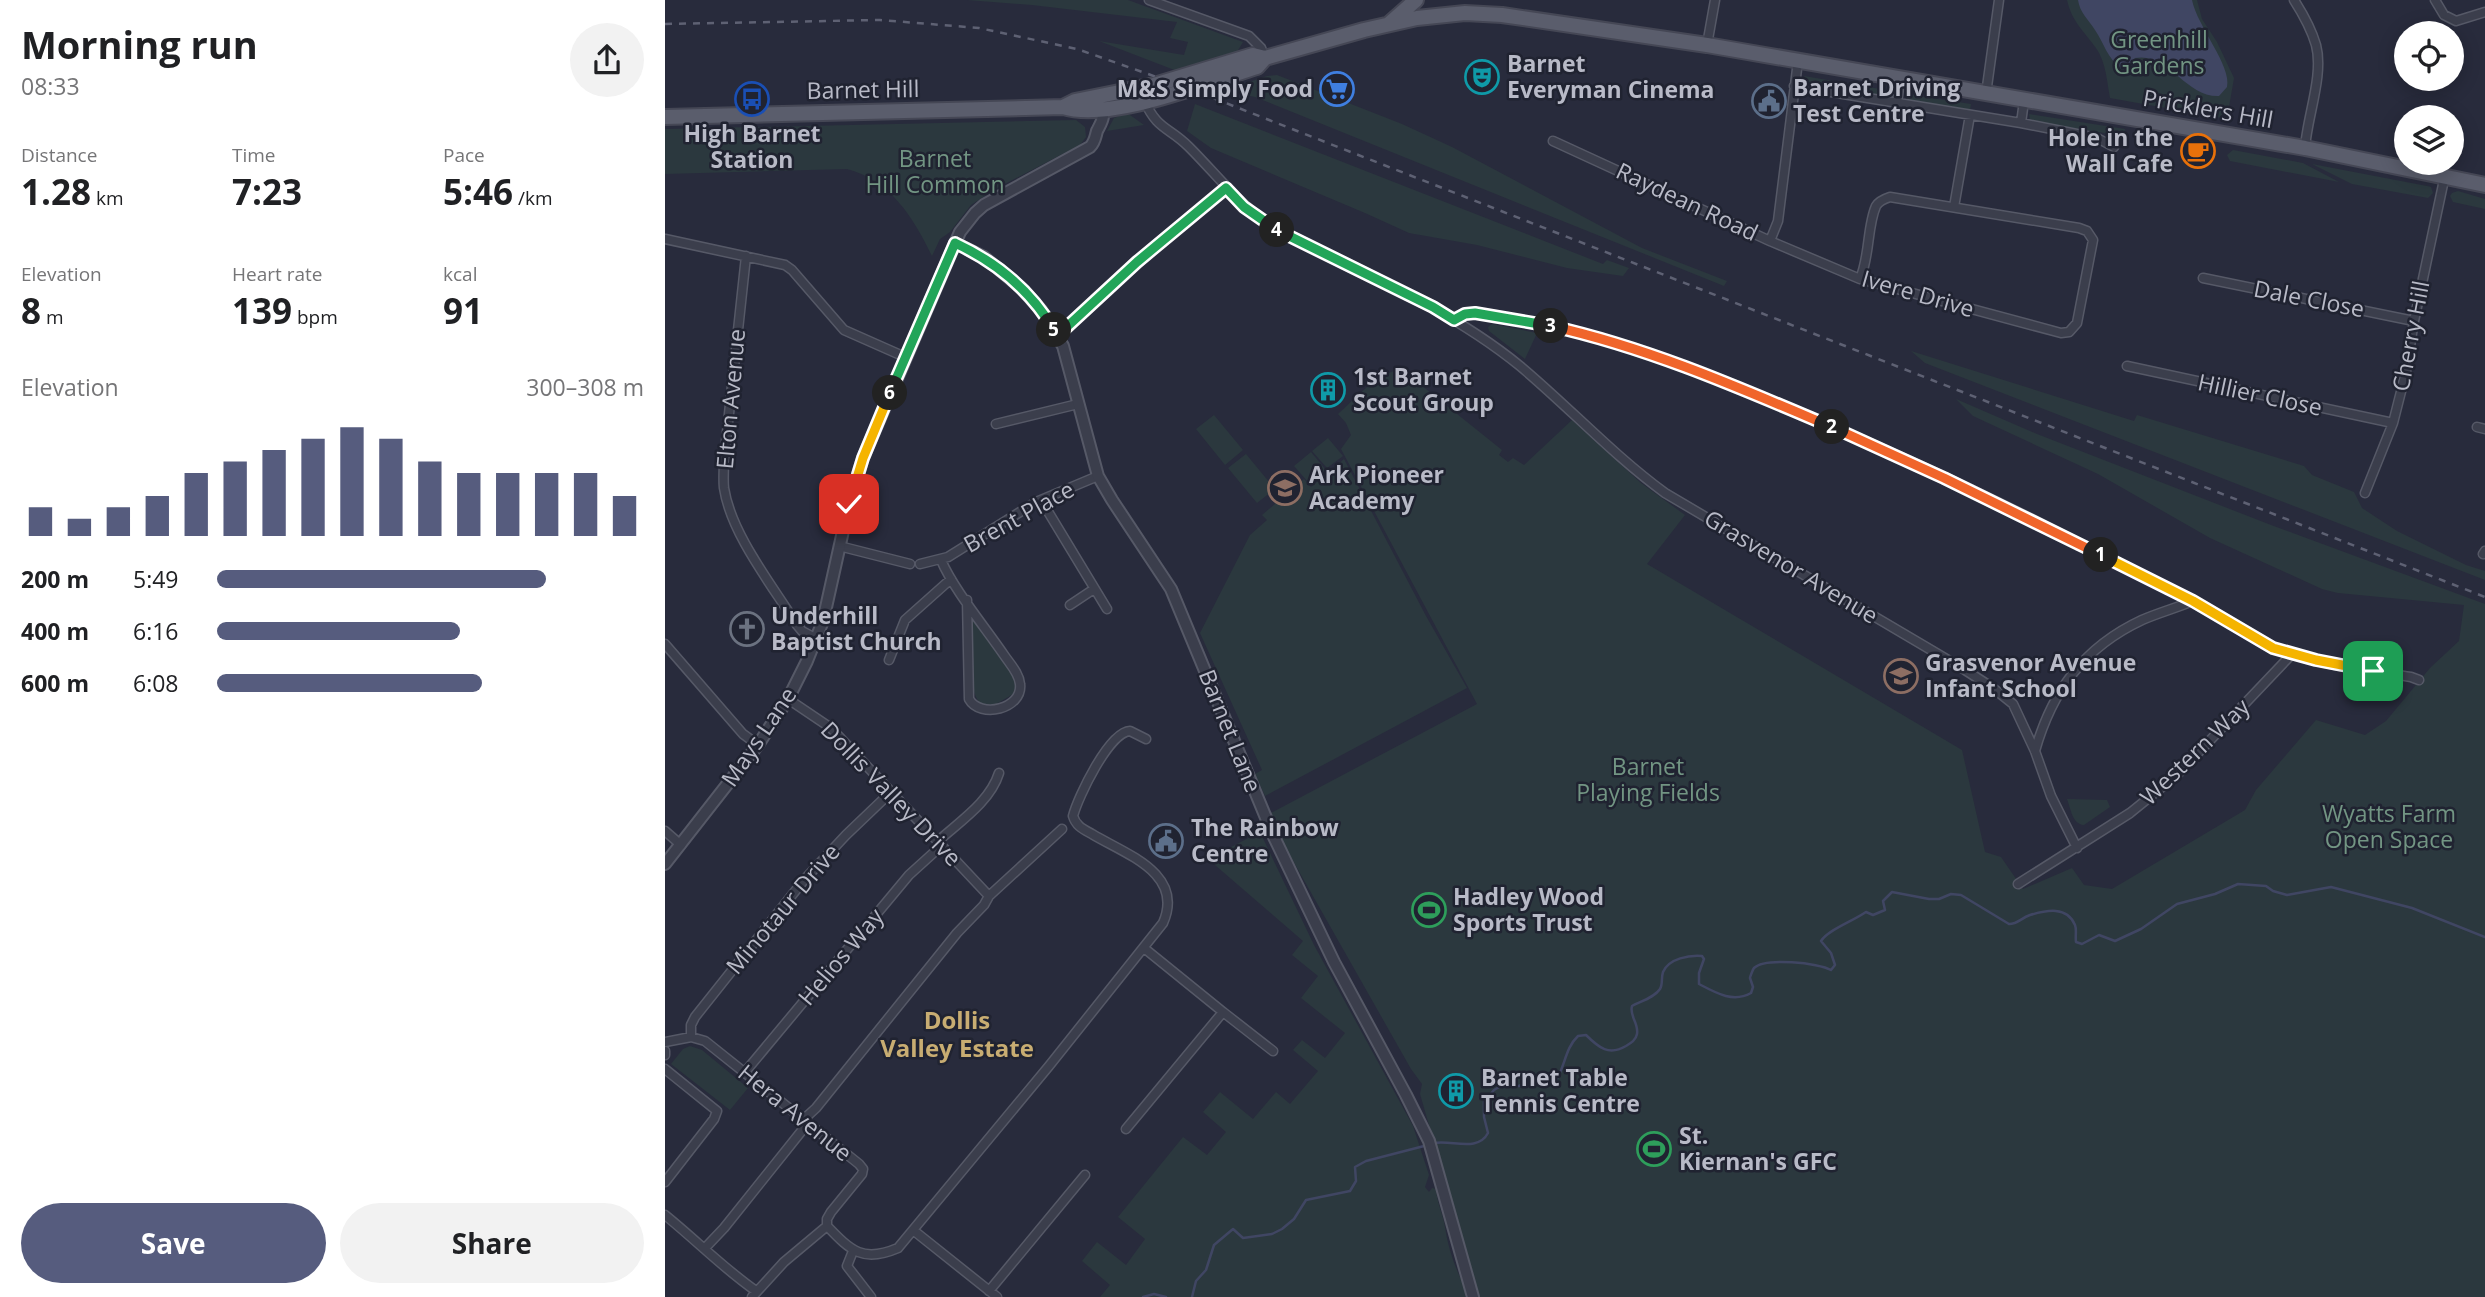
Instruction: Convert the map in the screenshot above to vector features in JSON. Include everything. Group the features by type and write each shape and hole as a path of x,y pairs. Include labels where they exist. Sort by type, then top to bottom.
{"main road":[{"path":"1390,23 1416,0"},
{"path":"1497,0 1502,15"},
{"name":"Barnet Hill","path":"1097,105 1127,91 1253,55 1265,58 1390,23 1465,7 1707,46"},
{"name":"Pricklers Hill","path":"1707,46 2305,148 2485,185"},
{"name":"Barnet Hill","path":"665,117 1063,107 1075,101 1097,105 1144,100 1257,67 1265,58"}],"street":[{"path":"1149,0 1249,36 1261,48 1265,58"},
{"path":"1707,46 1715,0"},
{"path":"1986,94 1999,0"},
{"path":"2294,0 2311,31 2318,62 2305,148"},
{"path":"2435,0 2444,15 2456,21 2485,12"},
{"name":"Raydean Road","path":"1553,141 1770,241 1778,221 1798,61"},
{"path":"1897,103 1900,80"},
{"path":"1127,91 1144,100 1154,85"},
{"path":"1794,86 2021,123 2097,138 2114,147"},
{"name":"Grasvenor Avenue","path":"1144,100 1157,124 1186,144 1252,214 1282,233 1433,307 1454,320 1520,366 1624,460 1665,493 1993,688 2010,701 2021,717 2051,796 2077,848"},
{"path":"2021,123 2024,101"},
{"name":"Mays Lane","path":"665,864 758,745 788,699 817,639 855,481 955,243 967,222 984,205 1094,144 1104,118 1097,105"},
{"path":"1860,279 1875,209 1880,201 1895,196 1954,207 1970,115"},
{"name":"Cherry Hill","path":"2365,493 2393,423 2406,372 2414,321 2445,176"},
{"path":"1057,336 1137,262 1226,188"},
{"name":"Ivere Drive","path":"1770,241 1860,279 2057,333 2069,332 2077,323 2093,246 2091,234 2079,228 1954,207"},
{"path":"665,239 785,265 843,330 905,357"},
{"name":"Barnet Lane","path":"955,243 983,257 1021,288 1041,310 1057,336 1066,356 1098,476 1171,589 1274,837 1334,962 1406,1095 1430,1146 1473,1297"},
{"name":"Elton Avenue","path":"746,256 724,460 724,489 737,526 749,548 797,625 817,639"},
{"name":"Dale Close","path":"2203,278 2414,321"},
{"path":"1454,320 1465,314 1475,313 1542,324 1622,343 1663,357 1862,440 2057,531 2193,601 2273,648 2419,680"},
{"name":"Hillier Close","path":"2127,366 2393,423"},
{"path":"996,424 1078,404"},
{"name":"Brent Place","path":"920,564 941,560 1041,500 1098,476"},
{"path":"1041,500 1107,609"},
{"path":"839,546 910,564"},
{"name":"Brent Place","path":"941,560 951,579 967,600 1019,680 1018,695 1011,704 987,710 975,707 969,699 967,600"},
{"path":"888,660 905,620 951,579"},
{"path":"1070,605 1094,589"},
{"path":"2035,751 2055,698 2072,672 2112,638 2141,621 2193,601"},
{"path":"665,643 743,734 758,745"},
{"name":"Western Way","path":"2018,884 2130,813 2177,775 2292,654"},
{"name":"Dollis Valley Drive","path":"788,699 831,728 989,896"},
{"path":"665,1215 754,1294 784,1262 827,1226 853,1251 868,1255 883,1254 898,1248 1144,948 1166,915 1169,898 1163,882 1150,869 1080,827 1074,819 1075,809 1093,768 1121,733 1129,731 1146,739"},
{"name":"Helios Way","path":"745,1072 909,876 986,797 996,783 999,773"},
{"name":"Minotaur Drive","path":"691,1037 691,1025 695,1017 789,899 846,835 891,792"},
{"path":"705,1248 724,1228 816,1108 957,933 985,905 989,896 1062,829"},
{"path":"665,831 681,845"},
{"path":"1144,948 1273,1051"},
{"path":"1126,1129 1223,1012"},
{"path":"665,1042 691,1037"},
{"name":"Hera Avenue","path":"691,1037 705,1041 863,1170 827,1219 827,1226"},
{"path":"665,1069 717,1111 714,1119 665,1182"},
{"path":"989,1290 1085,1175"},
{"path":"913,1230 997,1297"},
{"path":"853,1251 847,1266 871,1297"}],"green space":[{"path":"967,0 1128,0 1243,42 1237,52 1177,71 1099,41 1184,55 1188,42 1170,38 1177,22"},
{"name":"Greenhill Gardens","path":"2067,0 2197,0 2202,19 2217,42 2234,78 2227,119 2110,98 2102,59 2075,20"},
{"path":"1277,75 1402,124 1452,147 1642,248 1727,281 1724,286 1255,97 1228,89"},
{"path":"1804,76 1892,93 1886,97 1808,84"},
{"path":"1905,94 1971,104 1970,110 1909,100"},
{"path":"1195,104 1603,264 1607,260 1629,268 1623,276 1567,268 1477,245 1409,233 1211,148 1187,131"},
{"path":"1125,114 1144,125 1107,131 1114,118"},
{"path":"2029,114 2125,129 2124,136 2033,122"},
{"name":"Barnet Hill Common","path":"1076,120 1085,127 1086,137 1080,145 997,188 971,205 950,232 940,239 932,256 899,202 876,182 847,169 665,174 665,129"},
{"path":"2233,150 2303,163 2339,182 2230,161 2227,155"},
{"path":"2312,164 2427,186 2431,187 2433,193 2428,198 2352,184"},
{"path":"2458,191 2485,199 2485,209 2453,202 2450,196"},
{"path":"1492,324 1537,333 1525,359 1489,331 1488,327"},
{"path":"1911,351 2134,421 2137,415 2304,466 2312,475 2354,492 2362,508 2397,531 2466,565 2485,571 2485,580 1925,363"},
{"path":"1401,369 1502,450 1499,455 1508,462 1513,458 1524,465 1572,420 1641,483 1685,515 1647,564 1962,750 1985,852 2001,857 2023,889 2072,868 2084,885 2112,889 2245,810 2256,790 2316,720 2365,735 2386,721 2430,668 2459,641 2464,605 2338,593 2322,589 2210,538 2098,474 1973,416 1956,399 2037,434 2271,525 2485,604 2485,1297 1479,1297 1420,1094 1422,1084 1267,815 1477,704 1341,449 1351,435 1338,414 1375,381"},
{"path":"1214,415 1243,450 1225,465 1196,429"},
{"path":"1328,438 1343,456 1327,468 1312,451"},
{"path":"1311,452 1326,470 1309,483 1294,466"},
{"path":"1246,454 1275,489 1257,503 1228,468"},
{"path":"1344,459 1467,688 1265,796 1255,774 1262,770 1200,633 1250,535 1267,520 1262,515 1304,479 1311,487"},
{"path":"974,621 1015,678 1015,693 996,704 983,705 974,691 970,624"},
{"path":"2067,799 2107,800 2110,807 2084,825 2074,819"},
{"path":"1260,832 1314,945 1413,1126 1429,1175 1425,1187 1429,1192 1432,1188 1436,1189 1450,1252 1467,1291 1465,1297 1100,1297 1110,1285 1082,1261 1097,1242 1126,1265 1145,1239 1118,1217 1183,1137 1207,1155 1226,1132 1203,1112 1220,1092 1253,1119 1276,1092 1290,1104 1318,1071 1293,1050 1302,1040 1325,1058 1345,1033 1301,998 1318,976 1292,955 1303,941 1208,859"},
{"path":"690,1046 702,1050 748,1088 730,1110 671,1064 683,1049"}],"water":[{"name":"Greenhill Gardens","path":"2078,0 2192,0 2200,22 2224,68 2227,87 2219,96 2207,94 2196,90 2158,62 2147,58 2135,58 2127,67 2121,68 2109,55 2082,12"}],"waterway":[{"path":"1434,1143 1472,1144 1484,1139 1488,1133 1484,1102 1494,1090 1501,1086 1519,1086 1534,1079 1554,1083 1573,1041 1578,1036 1586,1035 1600,1047 1609,1050 1620,1049 1634,1040 1637,1026 1632,1006 1657,992 1661,987 1663,972 1670,963 1686,957 1702,956 1704,959 1699,973 1699,984 1731,997 1751,993 1753,987 1750,976 1754,968 1760,965 1792,962 1831,970 1835,965 1831,953 1821,941 1824,937 1866,912 1873,915 1885,910 1883,901 1892,892 1929,899 1939,899 1951,894 1961,895 2009,924 2036,913 2062,912 2076,927 2076,942 2082,944 2099,935 2115,941 2141,929 2177,904 2215,894 2238,884 2266,886 2287,895 2331,887 2412,908 2485,937"},
{"path":"1192,1297 1196,1281 1206,1270 1214,1245 1233,1229 1243,1238 1272,1234 1294,1219 1306,1200 1350,1191 1356,1181 1355,1167 1366,1161 1428,1145"},
{"path":"1143,1297 1154,1294 1166,1297"}],"railway":[{"path":"665,24 880,20 979,28 1077,49 1185,87 2485,597"}],"place":[{"name":"Barnet Everyman Cinema","path":"1482,77"},
{"name":"M&S Simply Food","path":"1337,89"},
{"name":"High Barnet Station","path":"752,99"},
{"name":"Barnet Driving Test Centre","path":"1769,101"},
{"name":"Hole in the Wall Cafe","path":"2198,151"},
{"name":"1st Barnet Scout Group","path":"1328,390"},
{"name":"Ark Pioneer Academy","path":"1285,488"},
{"name":"Underhill Baptist Church","path":"747,629"},
{"name":"Grasvenor Avenue Infant School","path":"1901,676"},
{"name":"The Rainbow Centre","path":"1166,841"},
{"name":"Hadley Wood Sports Trust","path":"1429,910"},
{"name":"Barnet Table Tennis Centre","path":"1456,1091"},
{"name":"St. Kiernan's GFC","path":"1654,1149"}],"district":[{"name":"Dollis Valley Estate","path":"957,1035"}],"route":[{"path":"849,504 863,458 955,243 983,257 1021,288 1041,310 1057,336 1137,262 1226,188 1244,207 1282,233 1433,307 1454,320 1465,314 1475,313 1542,324 1622,343 1663,357 1851,435 2057,531 2193,601 2273,648 2373,671"}],"park label":[{"name":"Barnet Playing Fields","path":"1648,780"},
{"name":"Wyatts Farm Open Space","path":"2389,827"}]}
